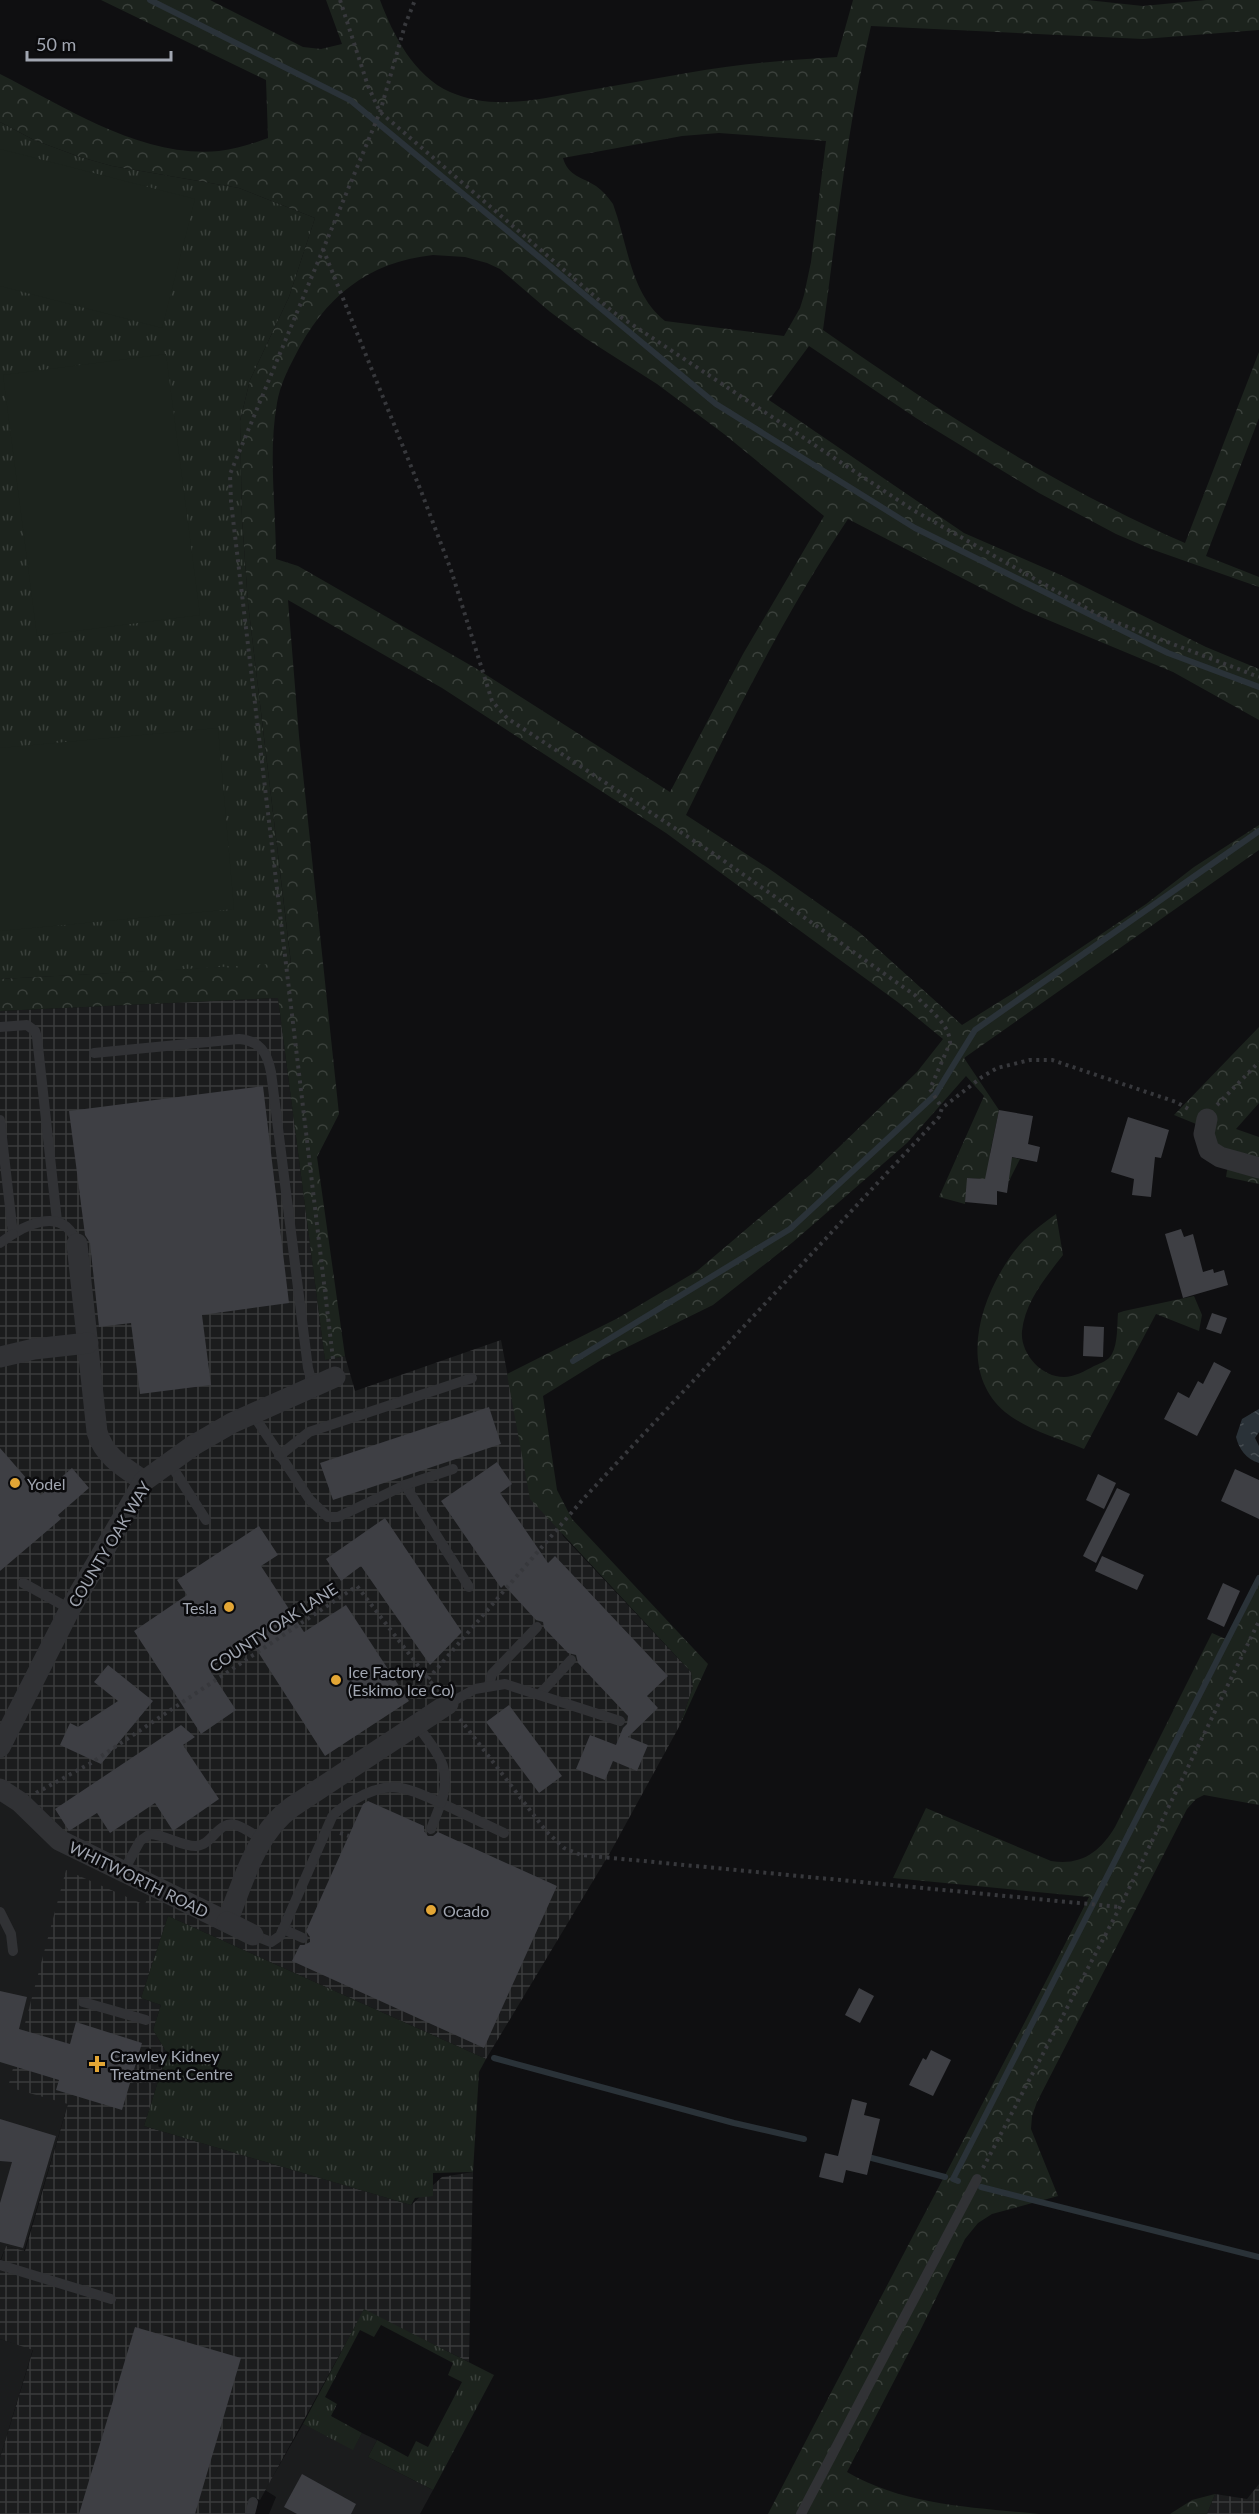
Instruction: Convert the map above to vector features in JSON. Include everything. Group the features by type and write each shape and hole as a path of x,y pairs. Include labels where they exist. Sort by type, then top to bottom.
{"street":[{"path":"1207,1119 1204,1134 1209,1150 1220,1157 1259,1168"},
{"path":"77,1244 99,1439 113,1459 144,1480"},
{"path":"0,1357 34,1349 88,1343"},
{"name":"COUNTY OAK WAY","path":"0,1747 70,1609 144,1480 211,1435 252,1413 336,1377"},
{"name":"WHITWORTH ROAD","path":"0,1789 20,1802 59,1840 226,1922 261,1839 273,1822 292,1807 448,1704"},
{"path":"226,1922 253,1935"}],"lane":[{"path":"0,1027 27,1025 35,1031 37,1037 57,1221"},
{"path":"94,1053 239,1039 251,1041 264,1051 271,1072 308,1368 313,1387"},
{"path":"0,1119 13,1234"},
{"path":"0,1243 29,1225 57,1221 72,1231 77,1244"},
{"path":"279,1456 300,1438 314,1430 472,1378"},
{"path":"252,1413 310,1500 322,1513 331,1518 405,1485 453,1469"},
{"path":"170,1462 206,1520"},
{"path":"405,1485 469,1587"},
{"path":"22,1583 70,1609"},
{"path":"489,1685 492,1674 537,1627"},
{"path":"540,1694 571,1660"},
{"path":"448,1704 475,1689 489,1685 511,1685 620,1721"},
{"path":"417,1725 444,1766 447,1784 431,1829"},
{"path":"253,1935 271,1942 277,1939 326,1829 338,1810 367,1792 384,1787 406,1789 504,1833"},
{"path":"123,1872 140,1841 150,1834 198,1845 208,1841 221,1827 228,1824 239,1827 261,1839"},
{"path":"0,1912 11,1934 13,1951"},
{"path":"283,1929 303,1938"},
{"path":"83,2002 146,2020"},
{"path":"801,2514 977,2179"},
{"path":"0,2265 111,2299"},
{"path":"250,2514 253,2502"}],"path":[{"path":"340,0 368,86 380,112 613,312 914,510 1102,617 1259,677"},
{"path":"336,1377 230,486 234,463 380,112 405,25 415,0"},
{"path":"323,249 451,570 492,701 507,718 717,856 916,996 939,1020 950,1036 950,1043 930,1089 942,1108"},
{"path":"428,1679 585,1497 939,1117 942,1108 982,1077 1009,1063 1041,1059 1067,1064 1154,1094 1176,1102 1207,1119 1259,1062"},
{"name":"COUNTY OAK LANE","path":"20,1802 91,1763 357,1586 546,1831 568,1851 588,1856 1120,1907"},
{"path":"977,2179 1120,1907 1259,1621"}],"shaded area":[{"path":"278,998 325,1360 345,1356 355,1391 501,1340 514,1409 563,1536 691,1672 693,1687 680,1725 611,1851 486,2059 168,1916 141,1998 161,2005 153,2030 167,2053 144,2126 411,2205 442,2177 473,2172 469,2362 364,2310 260,2500 255,2498 250,2514 0,2514 0,2458 33,2350 0,2339 0,2263 6,2246 25,2251 68,2104 8,2087 66,1870 145,1905 151,1885 59,1840 0,1789 0,1011"},
{"path":"0,1789 151,1885 146,1905 68,2104 24,2251 6,2246 0,2261"},
{"path":"0,2339 33,2349 0,2458"},
{"path":"303,2424 353,2449 362,2433 377,2440 368,2457 433,2490 420,2514 269,2514 276,2497 265,2490"},
{"path":"1259,2484 1259,2514 1207,2514 1215,2494 1247,2499"}],"green space":[{"path":"101,0 210,0 303,47 321,49 342,44 326,0 380,0 391,27 406,53 415,65 437,85 467,98 517,102 724,67 837,57 853,0 1087,0 1143,6 1206,0 1259,0 1259,30 1143,39 871,26 849,139 823,330 910,390 999,446 1090,497 1185,543 1259,352 1259,418 1206,556 1259,577 1259,587 1151,549 1116,534 1039,493 916,418 809,346 769,400 964,533 1063,576 1206,647 1259,669 1259,720 1173,672 1024,610 848,519 782,627 686,815 768,868 859,932 962,1025 1146,904 1194,867 1259,825 1259,850 964,1058 999,1110 990,1153 1020,1159 1009,1181 968,1178 965,1204 939,1197 984,1096 966,1076 907,1143 793,1242 713,1305 601,1360 543,1396 557,1490 572,1519 708,1664 680,1725 693,1687 691,1672 530,1499 507,1374 618,1318 697,1271 811,1174 917,1072 943,1039 899,1003 666,833 442,688 288,600 299,736 339,1114 317,1157 345,1356 325,1360 278,998 0,1011 0,979 291,963 248,603 242,519 240,421 250,380 289,297 315,218 239,188 112,166 80,157 34,140 0,122 0,74 78,115 133,139 161,147 190,151 219,151 268,138 266,80","holes":["719,133 826,141 811,262 804,295 800,308 784,336 665,321 653,310 637,282 613,204 599,188 568,169 563,158 682,136","433,255 465,257 500,269 585,338 657,384 724,434 824,516 743,654 670,792 477,669 298,566 276,559 274,422 280,391 292,362 320,317 350,286 388,266 409,259"]},
{"path":"0,122 34,140 80,157 112,166 239,188 315,218 289,297 250,380 240,421 242,519 248,603 291,964 0,979"},
{"path":"0,149 195,199 162,328 0,286"},
{"path":"166,354 200,615 37,636 3,375"},
{"path":"218,728 234,909 0,931 0,748"},
{"path":"1259,1027 1259,1103 1236,1129 1259,1137 1259,1184 1226,1177 1230,1152 1221,1149 1201,1126 1174,1115"},
{"path":"1056,1214 1063,1255 1032,1300 1022,1331 1024,1347 1028,1355 1047,1373 1068,1377 1106,1360 1112,1354 1115,1345 1118,1313 1194,1296 1202,1315 1199,1331 1156,1314 1084,1449 1033,1429 1005,1412 989,1393 980,1372 977,1349 980,1325 997,1278 1024,1240"},
{"path":"1259,1578 1259,1805 1204,1795 1196,1799 1187,1809 1037,2102 1032,2116 1031,2129 1058,2196 992,2214 978,2223 965,2239 847,2472 892,2492 916,2498 964,2507 1039,2514 768,2514 1089,1897 893,1878 926,1808 1051,1861 1072,1861 1089,1855 1103,1844 1115,1827 1212,1633 1228,1640"},
{"path":"168,1916 486,2059 479,2072 473,2172 433,2173 433,2196 415,2198 411,2205 144,2126 167,2053 153,2030 161,2005 141,1998"},
{"path":"364,2309 494,2375 433,2490 368,2457 377,2440 408,2457 416,2441 428,2447 462,2382 448,2375 453,2363 381,2325 374,2337 360,2330 325,2397 337,2404 331,2416 362,2433 353,2450 303,2424"},
{"path":"1215,2494 1207,2514 1170,2514 1192,2500"}],"water":[{"path":"1259,1409 1259,1432 1255,1438 1259,1446 1259,1463 1244,1453 1236,1437 1242,1419"}],"building":[{"path":"263,1086 289,1303 202,1315 211,1385 140,1394 131,1323 99,1327 90,1243 85,1235 69,1111"},
{"path":"999,1110 1033,1116 1028,1144 1040,1147 1037,1162 1012,1157 1007,1193 997,1191 997,1205 965,1202 967,1178 985,1179"},
{"path":"1128,1117 1169,1130 1161,1158 1155,1157 1151,1197 1132,1195 1134,1179 1111,1172"},
{"path":"1181,1229 1184,1237 1193,1234 1203,1272 1213,1269 1214,1273 1224,1270 1228,1285 1183,1298 1165,1234"},
{"path":"1212,1313 1227,1318 1221,1334 1206,1329"},
{"path":"1084,1326 1104,1327 1103,1357 1083,1356"},
{"path":"1214,1362 1231,1371 1197,1436 1164,1419 1178,1392 1189,1398 1198,1381 1203,1384"},
{"path":"489,1407 501,1444 333,1500 320,1463"},
{"name":"Yodel","path":"0,1448 41,1495 72,1468 89,1488 58,1515 61,1519 0,1571"},
{"path":"497,1462 512,1484 500,1493 548,1563 555,1556 668,1676 647,1696 658,1708 628,1737 648,1745 637,1771 613,1761 605,1780 576,1769 590,1735 616,1745 627,1724 628,1716 578,1663 576,1655 568,1653 544,1628 543,1622 536,1620 504,1585 501,1588 441,1501"},
{"path":"1235,1469 1259,1480 1259,1519 1221,1501"},
{"path":"1098,1474 1116,1483 1104,1509 1086,1500"},
{"path":"1117,1488 1130,1494 1096,1563 1083,1556"},
{"path":"385,1518 462,1632 430,1665 361,1566 341,1581 326,1559"},
{"path":"259,1526 278,1555 261,1566 304,1632 346,1605 409,1701 325,1756 251,1641 209,1669 236,1710 201,1734 134,1631 187,1595 177,1580"},
{"path":"1102,1556 1144,1575 1137,1590 1095,1571"},
{"path":"1223,1583 1240,1591 1224,1627 1207,1619"},
{"path":"108,1665 153,1701 101,1764 60,1745 70,1723 78,1727 118,1701 94,1682"},
{"path":"509,1705 562,1776 539,1793 486,1722"},
{"path":"181,1725 195,1737 183,1745 219,1799 173,1831 155,1803 110,1833 97,1813 69,1831 55,1809"},
{"name":"Ocado","path":"368,1801 424,1826 424,1831 428,1836 433,1836 438,1832 557,1886 484,2048 292,1961 300,1945 310,1942 306,1931 363,1804"},
{"path":"859,1988 874,1996 860,2023 845,2015"},
{"name":"Crawley Kidney Treatment Centre","path":"0,1991 27,1997 19,2029 70,2044 76,2022 142,2043 122,2110 56,2090 59,2080 0,2062"},
{"path":"931,2050 951,2060 933,2096 909,2085 923,2058 926,2060"},
{"path":"852,2099 867,2103 864,2115 880,2119 867,2175 846,2170 843,2183 819,2177 825,2153 838,2156"},
{"path":"0,2119 56,2136 23,2248 0,2242 0,2203 12,2162 0,2161"},
{"path":"135,2327 241,2358 195,2514 79,2514"},
{"path":"302,2474 356,2504 351,2514 297,2514 284,2507"}],"waterway":[{"path":"150,0 350,100 716,404 915,528 1168,653 1259,687"},
{"path":"573,1361 790,1229 935,1095 975,1030 1259,831"},
{"path":"958,2181 953,2179 1259,1578"},
{"path":"494,2058 734,2123 804,2139"},
{"path":"864,2156 945,2177"},
{"path":"981,2187 1259,2257"}],"place":[{"name":"Yodel","path":"15,1483"},
{"name":"Tesla","path":"229,1607"},
{"name":"Ice Factory (Eskimo Ice Co)","path":"336,1680"},
{"name":"Ocado","path":"431,1910"},
{"name":"Crawley Kidney Treatment Centre","path":"97,2064"}]}
